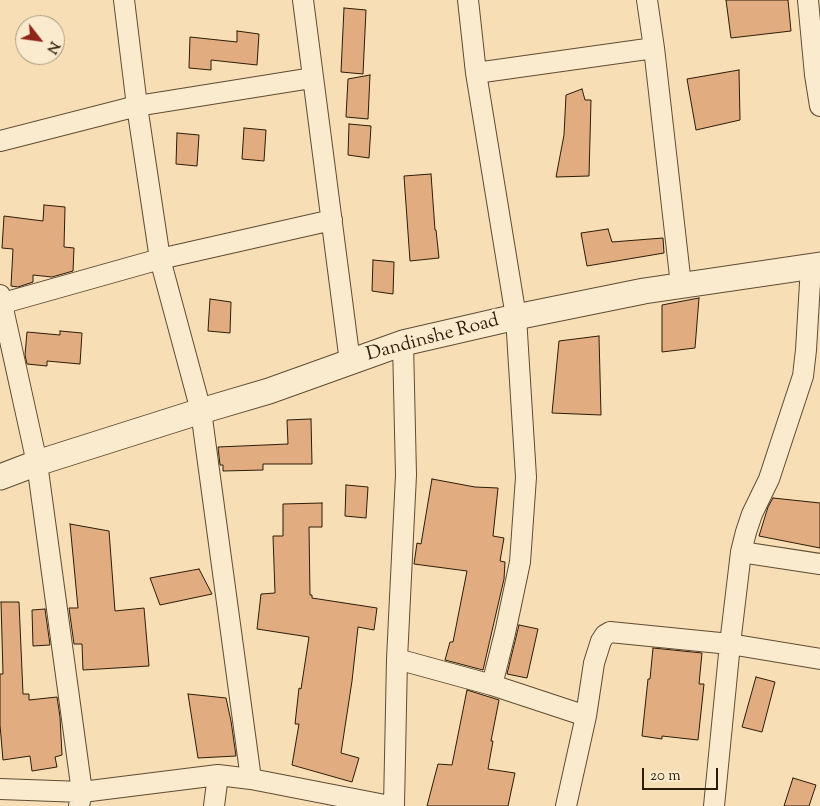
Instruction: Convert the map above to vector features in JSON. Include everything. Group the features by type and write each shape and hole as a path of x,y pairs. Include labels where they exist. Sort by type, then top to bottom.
{"street":[{"path":"124,0 160,259 201,411 251,779"},
{"path":"303,0 350,362"},
{"path":"468,0 476,73 516,318 525,467 520,562 492,686"},
{"path":"647,0 681,285"},
{"path":"808,0 818,74 820,106"},
{"path":"476,73 654,48"},
{"path":"0,141 138,106 312,78"},
{"path":"80,799 37,463 0,301 160,259 332,220"},
{"path":"714,806 741,552 749,523 768,479 803,376 815,266"},
{"name":"Dandinshe Road","path":"0,477 37,463 269,391 403,343 644,291 815,266"},
{"path":"0,789 80,799 218,775 251,779 365,804 392,806 406,475 403,343"},
{"path":"741,552 820,564"},
{"path":"566,806 586,716 594,663 601,641 610,632 730,644 820,659"},
{"path":"398,659 586,716"},
{"path":"214,806 218,775"}],"building":[{"path":"726,0 788,0 791,31 731,38"},
{"path":"344,8 366,10 363,74 341,72"},
{"path":"237,31 259,34 257,65 211,60 211,70 189,68 190,37 237,42"},
{"path":"739,70 740,120 696,130 687,79"},
{"path":"370,75 368,119 346,117 348,79"},
{"path":"582,89 585,100 591,100 589,176 556,177 564,135 566,95"},
{"path":"349,124 371,126 369,158 348,155"},
{"path":"244,128 266,130 264,161 242,159"},
{"path":"177,133 199,135 197,166 176,164"},
{"path":"431,174 439,258 410,261 404,176"},
{"path":"44,205 65,207 64,247 74,248 73,271 52,277 33,275 33,282 18,287 11,286 13,249 2,248 4,216 43,221"},
{"path":"608,229 612,242 663,238 664,253 587,266 581,233"},
{"path":"373,260 394,262 393,294 372,291"},
{"path":"699,298 695,348 662,352 662,305"},
{"path":"210,299 231,302 230,333 208,331"},
{"path":"60,331 82,333 80,364 47,361 47,366 27,364 25,355 27,332 60,335"},
{"path":"599,336 601,415 552,413 559,341"},
{"path":"311,419 312,464 263,464 263,470 223,471 223,465 220,465 218,447 288,444 287,420"},
{"path":"432,479 475,487 498,488 493,536 504,538 500,561 505,562 504,579 483,670 445,660 450,642 453,642 467,571 414,564 417,543 421,544"},
{"path":"346,485 368,487 366,518 345,516"},
{"path":"773,498 820,503 820,548 759,536 768,507"},
{"path":"322,503 322,527 309,527 310,595 312,595 312,598 377,608 374,630 358,627 341,753 359,758 352,782 292,765 299,724 295,724 299,688 301,689 309,637 257,629 261,594 275,593 273,536 283,536 283,504"},
{"path":"70,524 109,531 115,611 144,608 149,666 83,670 82,644 74,644 69,608 78,608"},
{"path":"199,569 212,594 160,605 150,578"},
{"path":"1,602 19,602 23,694 29,694 29,700 57,697 62,755 55,757 57,767 32,771 30,756 3,760 0,725 0,674 3,674"},
{"path":"45,609 50,645 33,646 32,610"},
{"path":"519,625 538,629 527,678 507,674"},
{"path":"653,648 702,653 699,684 704,684 698,740 662,736 662,739 642,736"},
{"path":"756,677 775,682 762,732 742,727"},
{"path":"467,690 499,700 488,769 515,773 508,806 427,806 438,764 452,765"},
{"path":"188,694 226,698 236,756 198,758"},
{"path":"793,778 816,785 809,806 784,806"}]}
